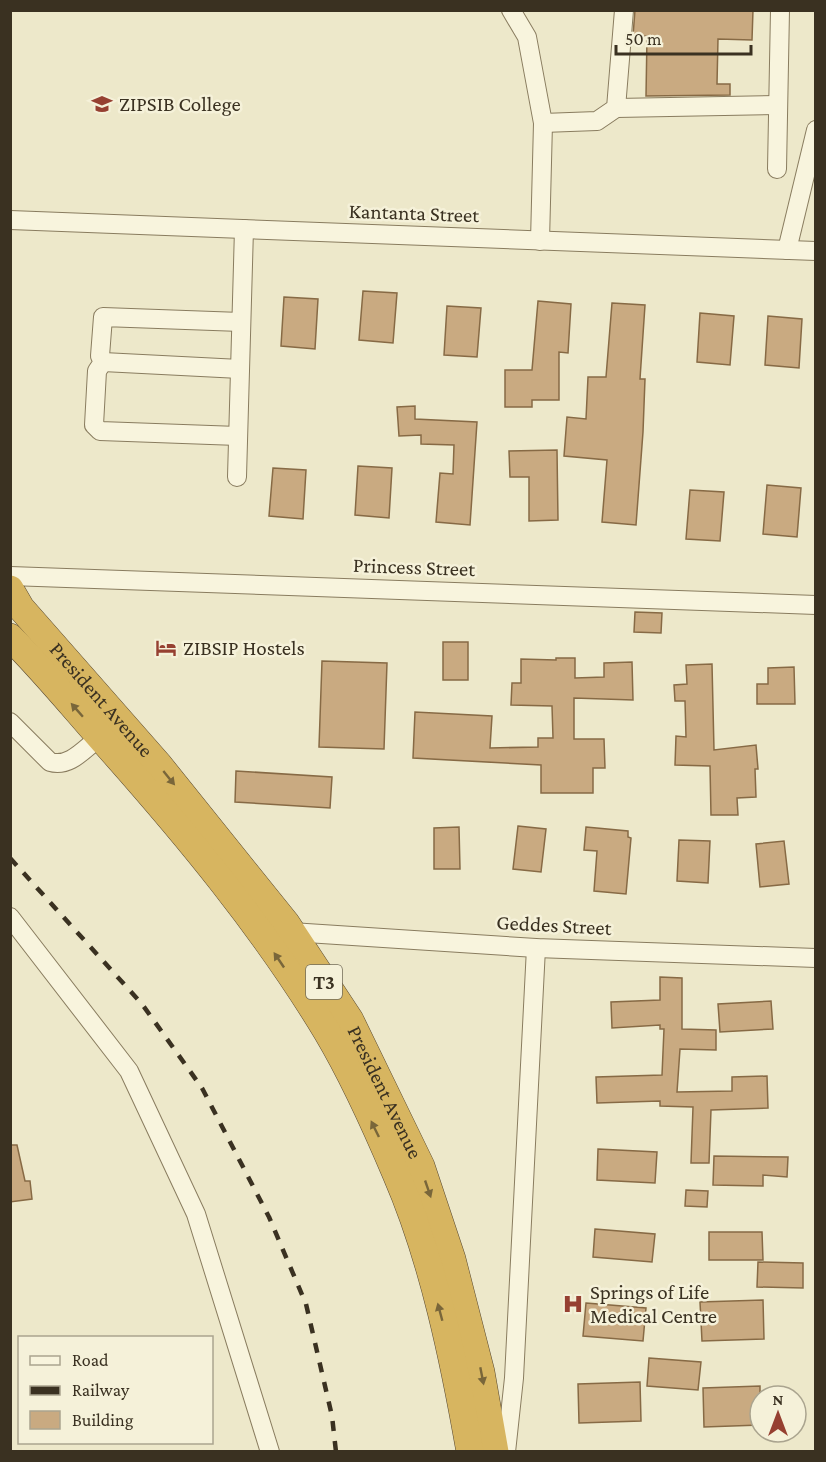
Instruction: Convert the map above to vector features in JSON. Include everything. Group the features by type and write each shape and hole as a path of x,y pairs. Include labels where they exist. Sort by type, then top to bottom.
{"highway":[{"name":"President Avenue","path":"10,589 21,608 159,765 291,932 350,1020 420,1166 452,1259 481,1372 495,1452"},
{"name":"President Avenue","path":"10,637 36,663 139,782 265,938 328,1034 400,1186 436,1300 456,1377 470,1452"}],"street":[{"path":"511,10 527,37 543,123 540,241"},
{"path":"616,108 624,10"},
{"path":"777,169 780,10"},
{"path":"543,123 597,121 616,108 778,105"},
{"path":"787,250 816,130"},
{"name":"Kantanta Street","path":"10,220 816,251"},
{"path":"237,477 244,229"},
{"path":"103,362 100,356 102,320 106,316 242,322"},
{"path":"103,362 240,369"},
{"path":"103,362 97,371 96,429 238,436"},
{"name":"Princess Street","path":"10,576 816,605"},
{"path":"10,722 50,762 58,765 66,763 100,737"},
{"path":"10,917 129,1071 196,1214 270,1452"},
{"name":"Geddes Street","path":"291,932 536,948 816,958"},
{"path":"506,1452 514,1378 536,948"}],"building":[{"path":"635,10 753,10 752,40 718,39 717,84 730,84 730,95 646,96 647,36 633,36"},
{"path":"363,291 397,293 393,343 359,340"},
{"path":"284,297 318,299 315,349 281,346"},
{"path":"538,301 571,304 568,353 559,352 559,400 532,400 532,407 505,407 505,370 532,370"},
{"path":"612,303 645,305 640,379 645,379 643,432 636,525 602,522 607,460 564,456 567,417 586,419 588,377 606,377"},
{"path":"447,306 481,308 477,357 444,355"},
{"path":"700,313 734,316 730,365 697,362"},
{"path":"768,316 802,319 799,368 765,365"},
{"path":"415,406 415,419 477,422 470,525 436,522 440,473 453,474 454,445 421,444 421,435 399,436 397,407"},
{"path":"557,450 558,520 529,521 529,477 510,477 509,451"},
{"path":"358,466 392,468 389,518 355,515"},
{"path":"273,468 306,470 303,519 269,516"},
{"path":"767,485 801,488 797,537 763,534"},
{"path":"690,490 724,492 720,541 686,539"},
{"path":"635,612 662,613 661,633 634,632"},
{"path":"443,642 468,642 468,680 443,680"},
{"path":"556,658 575,658 575,678 604,677 604,663 632,662 633,700 574,698 574,739 604,739 605,768 593,768 593,793 541,793 541,765 413,758 415,712 492,716 490,748 538,747 538,738 553,738 552,706 511,705 512,683 521,683 521,659 556,660"},
{"path":"322,661 387,663 384,749 319,747"},
{"path":"712,664 714,750 756,745 758,769 755,769 756,797 737,798 738,815 711,815 710,766 675,765 676,736 686,737 685,701 675,701 674,685 687,684 686,665"},
{"path":"794,667 795,704 757,704 757,684 768,684 768,668"},
{"path":"236,771 332,777 330,808 235,802"},
{"path":"518,826 546,829 541,872 513,869"},
{"path":"459,827 460,869 434,869 434,828"},
{"path":"586,827 628,831 628,837 631,838 626,894 594,891 597,851 584,850"},
{"path":"679,840 710,841 708,883 677,881"},
{"path":"784,841 789,884 760,887 756,844"},
{"path":"660,977 682,978 682,1029 716,1030 716,1050 680,1049 677,1092 732,1091 732,1077 767,1076 768,1108 711,1110 709,1163 691,1163 693,1107 660,1106 660,1101 597,1103 596,1077 662,1075 664,1029 660,1029 660,1025 612,1028 611,1002 660,1000"},
{"path":"771,1001 773,1029 720,1032 718,1004"},
{"path":"10,1145 17,1145 25,1181 30,1181 32,1199 10,1202"},
{"path":"598,1149 657,1152 655,1183 597,1180"},
{"path":"714,1156 788,1157 787,1177 763,1175 763,1186 713,1185"},
{"path":"686,1190 708,1191 707,1207 685,1206"},
{"path":"595,1229 655,1234 652,1262 593,1257"},
{"path":"709,1232 762,1232 763,1260 709,1260"},
{"path":"758,1262 803,1263 803,1288 757,1287"},
{"path":"763,1300 764,1339 702,1341 700,1302"},
{"path":"586,1303 646,1308 643,1341 583,1336"},
{"path":"649,1358 701,1362 698,1390 647,1386"},
{"path":"640,1382 641,1421 579,1423 578,1384"},
{"path":"748,1386 748,1425 704,1427 703,1388"}],"railway":[{"path":"10,858 142,1004 202,1088 269,1217 306,1304 332,1416 336,1452"}],"place":[{"name":"ZIPSIB College","path":"102,104"},
{"name":"ZIBSIP Hostels","path":"166,648"},
{"name":"Springs of Life Medical Centre","path":"573,1304"}]}
